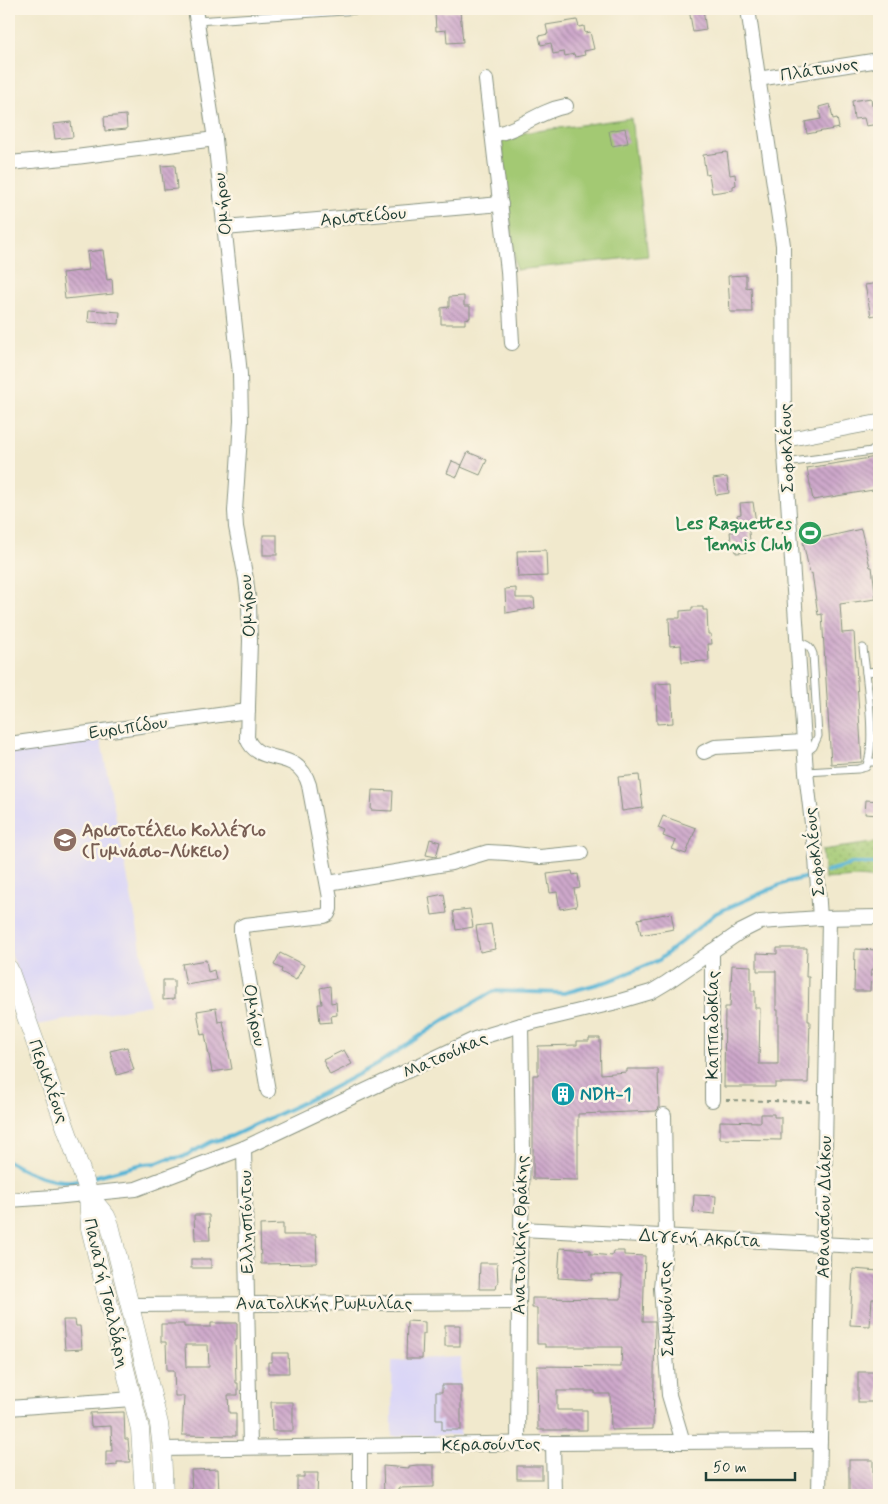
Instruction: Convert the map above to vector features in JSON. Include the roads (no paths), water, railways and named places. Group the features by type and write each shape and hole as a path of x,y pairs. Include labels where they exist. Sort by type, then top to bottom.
{"street":[{"name":"Σοφοκλέους","path":"748,9 783,245 784,440 806,772 825,918"},
{"name":"Ομήρου","path":"196,15 215,139 242,398 235,511 249,605 248,738 253,749 291,762 298,766 306,775 331,905 330,912 327,915 245,925 241,929 268,1091"},
{"name":"Πλάτωνος","path":"758,79 879,60"},
{"path":"486,80 508,271 512,342"},
{"path":"493,135 504,133 544,111 566,106"},
{"path":"9,163 76,157 215,139"},
{"name":"Αριστείδου","path":"225,228 501,204"},
{"path":"784,440 879,422"},
{"name":"Ευριπίδου","path":"9,744 248,711"},
{"path":"704,752 715,747 804,748"},
{"path":"328,882 451,863 488,852 507,852 540,857 581,853"},
{"name":"Ματσούκας","path":"9,1200 87,1189 136,1189 244,1148 475,1040 521,1025 643,995 666,984 712,951 760,922 879,917"},
{"name":"Αθανασίου Διάκου","path":"819,1495 826,1102 825,918"},
{"name":"Καππαδοκίας","path":"712,951 712,1100"},
{"name":"Περικλέους","path":"9,969 87,1189"},
{"name":"Ανατολικής Θράκης","path":"518,1444 518,1302 523,1151 521,1025"},
{"name":"Σαμψούντος","path":"664,1115 666,1235 661,1288 669,1395 683,1442"},
{"name":"Ελλησπόντου","path":"244,1148 250,1447"},
{"name":"Παναγή Τσαλδάρη","path":"87,1189 110,1225 159,1424 164,1495"},
{"name":"Παναγή Τσαλδάρη","path":"87,1189 87,1209 90,1228 142,1444 144,1495"},
{"name":"Διγενή Ακρίτα","path":"521,1229 879,1247"},
{"name":"Ανατολικής Ρωμυλίας","path":"130,1305 518,1302"},
{"path":"9,1408 132,1399"},
{"name":"Κερασούντος","path":"162,1449 820,1441"},
{"path":"553,1443 554,1495"},
{"path":"360,1446 360,1495"}],"lane":[{"path":"196,15 260,16 374,9"},
{"path":"786,464 879,450"},
{"path":"806,772 866,767 871,742 863,648"},
{"path":"866,672 879,671"},
{"path":"868,762 879,762"}],"waterway":[{"path":"827,871 852,864 879,864"},
{"path":"89,1178 143,1164 183,1157 211,1142 232,1136 321,1094 376,1065 449,1017 494,991 564,993 609,981 659,960 716,913 787,882 808,877"},
{"path":"9,1162 25,1171 52,1180 80,1180"}],"place":[{"name":"Les Raquettes Tennis Club","path":"810,533"},
{"name":"Αριστοτέλειο Κολλέγιο (Γυμνάσιο-Λύκειο)","path":"65,840"},
{"name":"NDH-1","path":"563,1094"}]}
